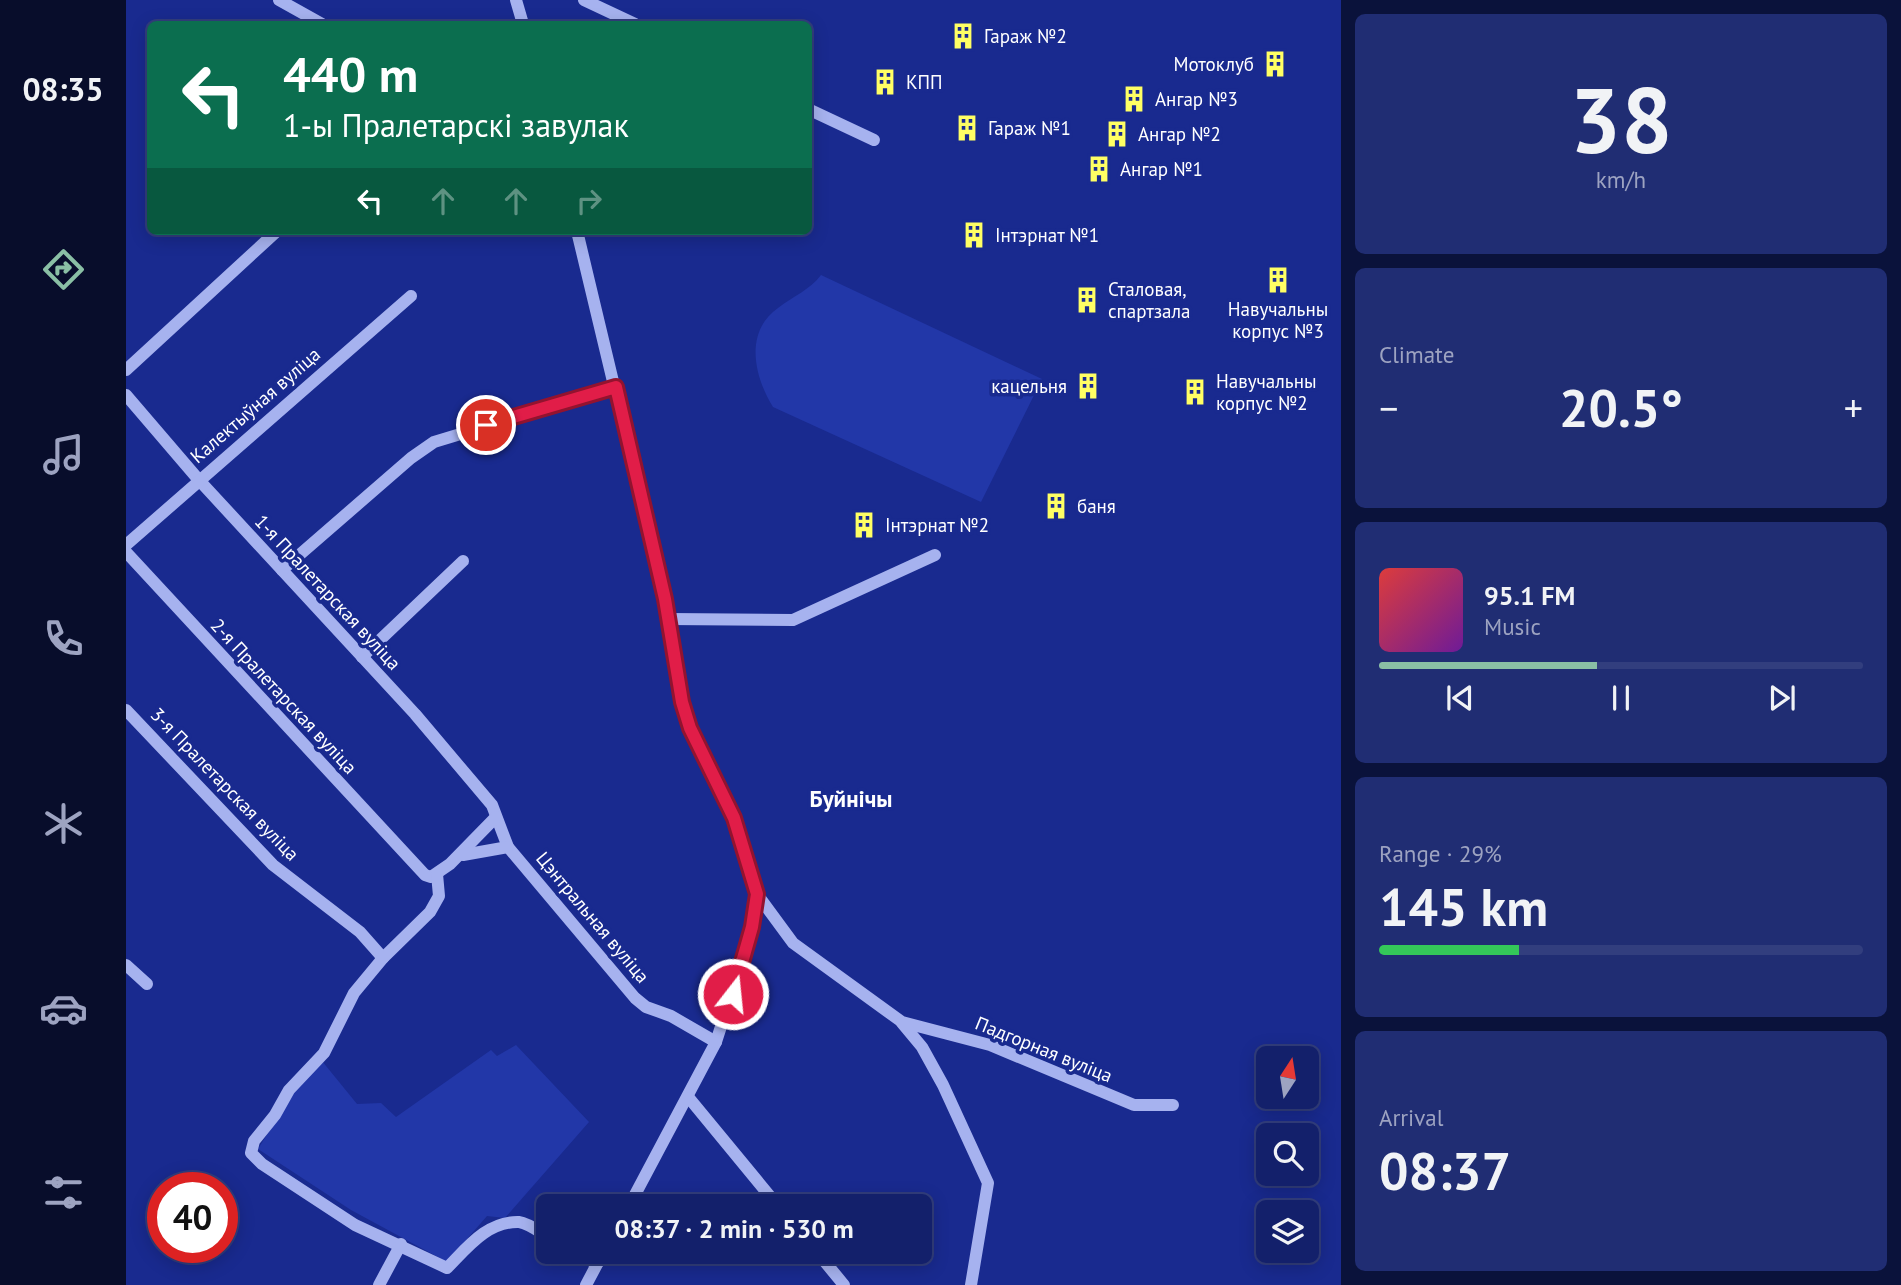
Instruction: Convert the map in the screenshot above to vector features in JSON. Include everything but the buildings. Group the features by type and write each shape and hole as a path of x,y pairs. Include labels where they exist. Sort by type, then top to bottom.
{"street":[{"path":"279,0 317,21"},
{"path":"516,0 522,21"},
{"path":"584,0 629,21"},
{"path":"812,111 874,140"},
{"path":"126,370 273,235"},
{"path":"578,235 616,387 668,619 682,702 690,728 734,818 757,894 745,952 716,1042 689,1098 636,1194"},
{"name":"Калектыўная вуліца","path":"126,545 198,479 411,296"},
{"path":"282,570 411,458 434,442 616,387"},
{"name":"1-я Пралетарская вуліца","path":"126,396 198,479 362,657 492,805 496,817"},
{"name":"2-я Пралетарская вуліца","path":"126,552 414,866 425,875 437,874"},
{"path":"668,619 793,620 935,555"},
{"path":"362,657 463,561"},
{"name":"3-я Пралетарская вуліца","path":"126,710 273,865 332,908 360,932 383,958"},
{"path":"496,817 437,874 439,897 430,912 383,958 354,993 324,1054 289,1090 275,1115 254,1141 251,1153 262,1164 355,1225 401,1244 447,1268 481,1233 520,1222 536,1231"},
{"name":"Цэнтральная вуліца","path":"496,817 508,848 641,1003 671,1016 716,1042"},
{"path":"457,857 473,851 508,848"},
{"name":"Падгорная вуліца","path":"757,894 793,943 902,1022 922,1048 946,1091 989,1183 971,1285"},
{"path":"126,965 147,984"},
{"name":"Падгорная вуліца","path":"902,1022 990,1045 1134,1105 1173,1105"},
{"path":"689,1098 768,1194"},
{"path":"379,1285 401,1244"},
{"path":"827,1264 844,1285"},
{"path":"586,1285 597,1265"}],"shaded area":[{"path":"821,275 1042,379 981,502 773,407 757,368 756,342 760,329 778,308 807,289"},
{"path":"516,1045 589,1122 505,1218 487,1216 447,1262 351,1210 258,1149 297,1086 322,1061 357,1104 381,1103 396,1117 491,1050 497,1056"}],"place":[{"name":"Гараж №2","path":"963,36"},
{"name":"Мотоклуб","path":"1275,64"},
{"name":"КПП","path":"885,82"},
{"name":"Ангар №3","path":"1134,99"},
{"name":"Гараж №1","path":"967,128"},
{"name":"Ангар №2","path":"1117,134"},
{"name":"Ангар №1","path":"1099,169"},
{"name":"Інтэрнат №1","path":"974,235"},
{"name":"Навучальны корпус №3","path":"1278,280"},
{"name":"Сталовая, спартзала","path":"1087,300"},
{"name":"кацельня","path":"1088,386"},
{"name":"Навучальны корпус №2","path":"1195,392"},
{"name":"баня","path":"1056,506"},
{"name":"Інтэрнат №2","path":"864,525"}],"district":[{"name":"Буйнічы","path":"851,798"}],"route":[{"path":"486,425 616,387 665,599 682,702 690,728 734,818 757,894 752,927 733,994"}]}
